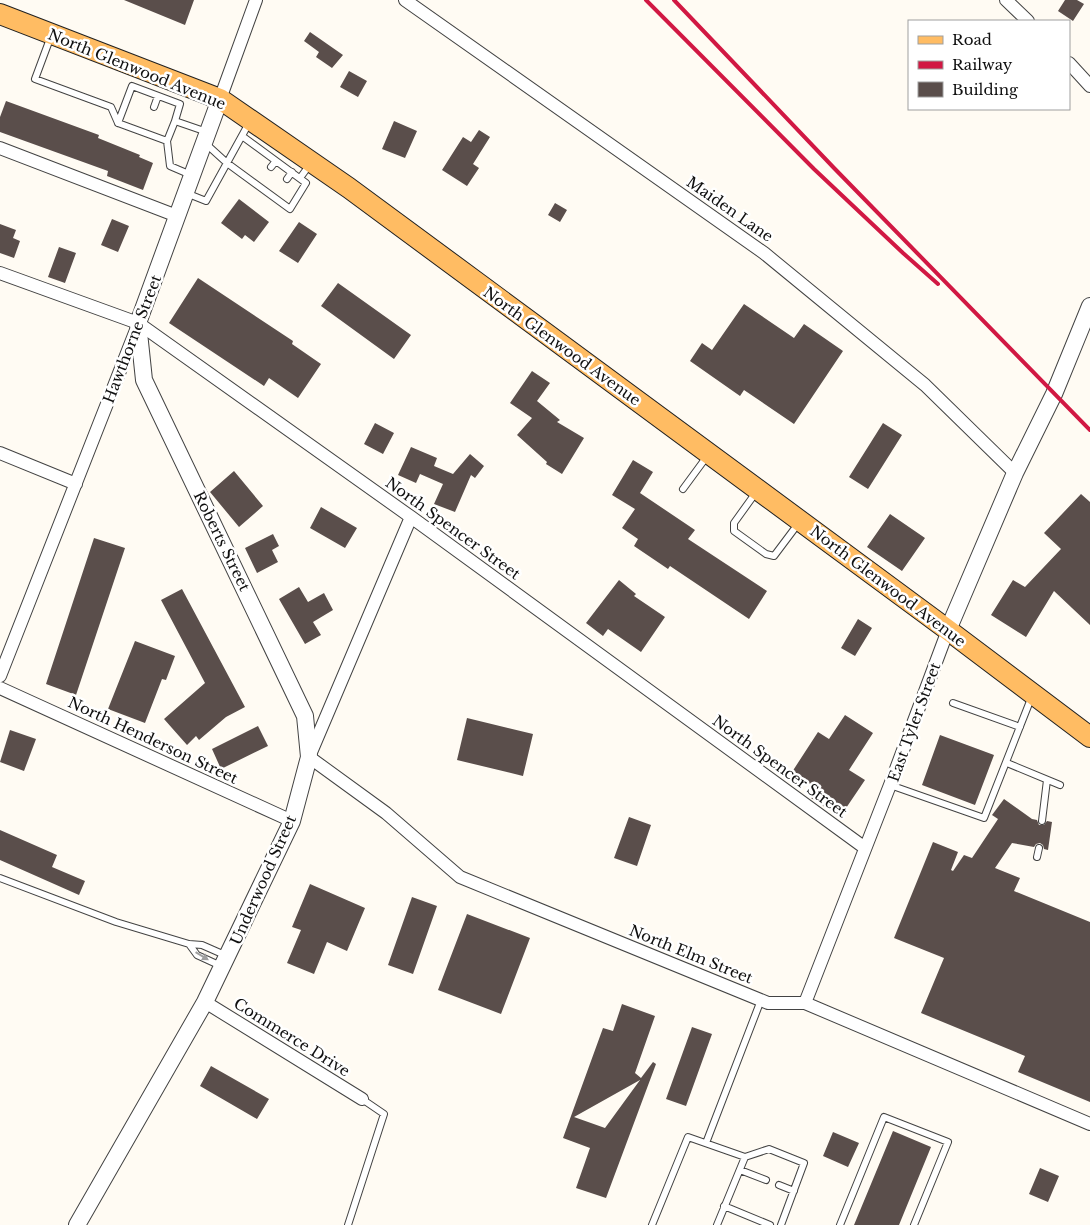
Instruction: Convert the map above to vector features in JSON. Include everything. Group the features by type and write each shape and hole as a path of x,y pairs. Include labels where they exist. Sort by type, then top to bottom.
{"main road":[{"name":"North Glenwood Avenue","path":"0,14 51,34 146,81 175,92 220,99 246,128 312,162 349,188 1090,737"}],"street":[{"name":"Hawthorne Street","path":"0,676 138,324 256,0"},
{"name":"Maiden Lane","path":"405,0 764,253 925,385 1015,473"},
{"path":"1006,0 1027,20"},
{"path":"1070,64 1090,86"},
{"path":"0,148 177,216"},
{"name":"North Spencer Street","path":"0,273 138,324 412,517 865,848"},
{"name":"East Tyler Street","path":"804,1003 890,785 948,630 1015,473 1054,394 1090,306"},
{"name":"Roberts Street","path":"138,324 144,380 305,716 309,757"},
{"path":"0,453 76,484"},
{"name":"Underwood Street","path":"77,1225 205,1002 226,961 292,821 309,757 412,517"},
{"name":"North Henderson Street","path":"0,688 292,821"},
{"name":"North Elm Street","path":"309,757 386,813 460,877 768,1003 804,1003 1090,1124"},
{"name":"Commerce Drive","path":"205,1002 362,1099"}],"lane":[{"path":"51,34 35,79 111,106 118,123"},
{"path":"118,123 132,86 146,81 158,96"},
{"path":"158,96 175,92 180,104 167,141 170,166 192,176"},
{"path":"154,107 158,96"},
{"path":"175,121 206,137 227,163 259,184 290,210 306,184 276,161 256,151 246,128"},
{"path":"118,123 145,129 167,141"},
{"path":"186,193 206,201 246,128"},
{"path":"271,167 276,161"},
{"path":"300,178 312,162"},
{"path":"287,179 292,172"},
{"path":"683,489 709,454"},
{"path":"758,490 734,523 734,531 766,554 774,556 800,521"},
{"path":"890,785 984,818 1032,695"},
{"path":"953,703 1020,727"},
{"path":"1007,763 1060,785"},
{"path":"1042,821 1047,780"},
{"path":"1038,848 1038,857"},
{"path":"0,878 116,922 189,944 202,945 226,961"},
{"path":"189,944 197,955 226,961"},
{"path":"706,1143 760,1000"},
{"path":"348,1225 384,1114 362,1099"},
{"path":"840,1225 884,1118 948,1142 914,1225"},
{"path":"652,1225 688,1137 744,1157 769,1149 804,1164 781,1225"},
{"path":"717,1225 744,1157"},
{"path":"740,1170 766,1180"},
{"path":"779,1186 794,1192"},
{"path":"724,1206 766,1224"}],"building":[{"path":"124,0 194,0 185,25"},
{"path":"1065,0 1077,0 1084,4 1073,21 1058,11"},
{"path":"310,32 343,55 332,68 316,57 319,52 304,41"},
{"path":"349,71 367,81 358,97 340,87"},
{"path":"6,101 99,135 98,138 140,155 139,157 153,163 143,190 107,176 108,171 0,132 0,117"},
{"path":"394,121 417,131 405,158 382,149"},
{"path":"479,130 490,137 473,164 479,168 467,186 442,170 463,137 471,142"},
{"path":"239,199 269,222 254,242 245,235 242,239 221,223"},
{"path":"555,203 567,210 560,222 548,215"},
{"path":"112,219 129,226 118,252 101,245"},
{"path":"299,222 317,234 298,263 279,251"},
{"path":"0,224 16,230 13,238 20,241 14,258 0,253"},
{"path":"59,247 76,253 65,283 48,277"},
{"path":"198,278 293,341 292,344 321,364 298,398 269,378 264,386 169,323"},
{"path":"338,283 411,335 394,359 321,306"},
{"path":"744,304 794,338 804,324 843,351 794,424 744,390 740,396 690,361 702,343 712,350"},
{"path":"532,371 550,383 537,401 560,420 557,422 584,438 562,474 546,464 547,462 517,435 532,418 510,403"},
{"path":"375,423 394,433 383,454 364,444"},
{"path":"883,423 902,435 868,489 849,477"},
{"path":"411,447 437,458 434,466 453,474 470,454 484,466 475,478 471,475 455,512 434,504 443,484 420,474 416,483 398,475"},
{"path":"633,460 653,472 640,493 695,530 688,539 767,591 749,619 670,566 668,569 634,546 638,539 622,528 635,509 612,495"},
{"path":"234,471 263,506 239,527 210,492"},
{"path":"1081,494 1090,502 1090,625 1054,591 1026,637 991,615 1013,580 1025,587 1061,549 1044,533"},
{"path":"321,507 357,528 345,548 310,528"},
{"path":"890,514 925,538 902,571 867,547"},
{"path":"273,534 279,546 272,550 278,562 257,573 245,548"},
{"path":"94,538 125,548 76,695 46,684"},
{"path":"619,580 636,594 634,596 665,617 641,652 608,629 603,636 586,623"},
{"path":"299,587 308,602 324,593 333,610 313,622 321,635 305,644 279,599"},
{"path":"182,589 245,707 226,717 199,740 196,736 187,745 164,719 205,683 161,600"},
{"path":"858,619 872,628 855,656 841,648"},
{"path":"135,641 175,656 166,680 162,679 145,723 108,709"},
{"path":"845,715 873,733 849,770 865,780 840,817 811,798 818,789 792,772 818,732 829,739"},
{"path":"467,718 533,734 523,776 457,760"},
{"path":"258,726 268,746 221,769 212,749"},
{"path":"10,730 36,739 24,771 0,762"},
{"path":"940,735 994,755 975,805 922,785"},
{"path":"1004,799 1032,819 1037,820 1039,825 1044,825 1047,821 1052,822 1048,850 1044,849 1040,843 1034,847 1012,843 995,868 1020,878 1014,891 1090,922 1090,1102 1018,1072 1025,1056 921,1013 944,958 894,938 933,842 958,852 951,870 953,871 964,855 972,858 998,819 992,815"},
{"path":"629,817 651,825 637,866 614,858"},
{"path":"0,830 57,855 52,867 85,881 79,895 0,860"},
{"path":"310,884 365,908 347,951 327,942 314,974 287,963 301,930 292,927"},
{"path":"412,897 437,906 413,974 388,965"},
{"path":"467,914 530,938 501,1014 438,990"},
{"path":"622,1004 655,1016 635,1073 641,1078 653,1062 656,1064 606,1198 576,1188 590,1148 563,1138 603,1028 613,1031","holes":["640,1080 605,1128 574,1117"]},
{"path":"692,1027 712,1034 686,1106 666,1099"},
{"path":"211,1066 269,1099 257,1119 200,1086"},
{"path":"893,1131 931,1147 899,1225 854,1225"},
{"path":"833,1132 859,1143 848,1167 823,1156"},
{"path":"1040,1168 1059,1176 1048,1202 1029,1194"}],"railway":[{"path":"646,0 814,169 938,284"},
{"path":"674,0 834,168 1090,430"}]}
